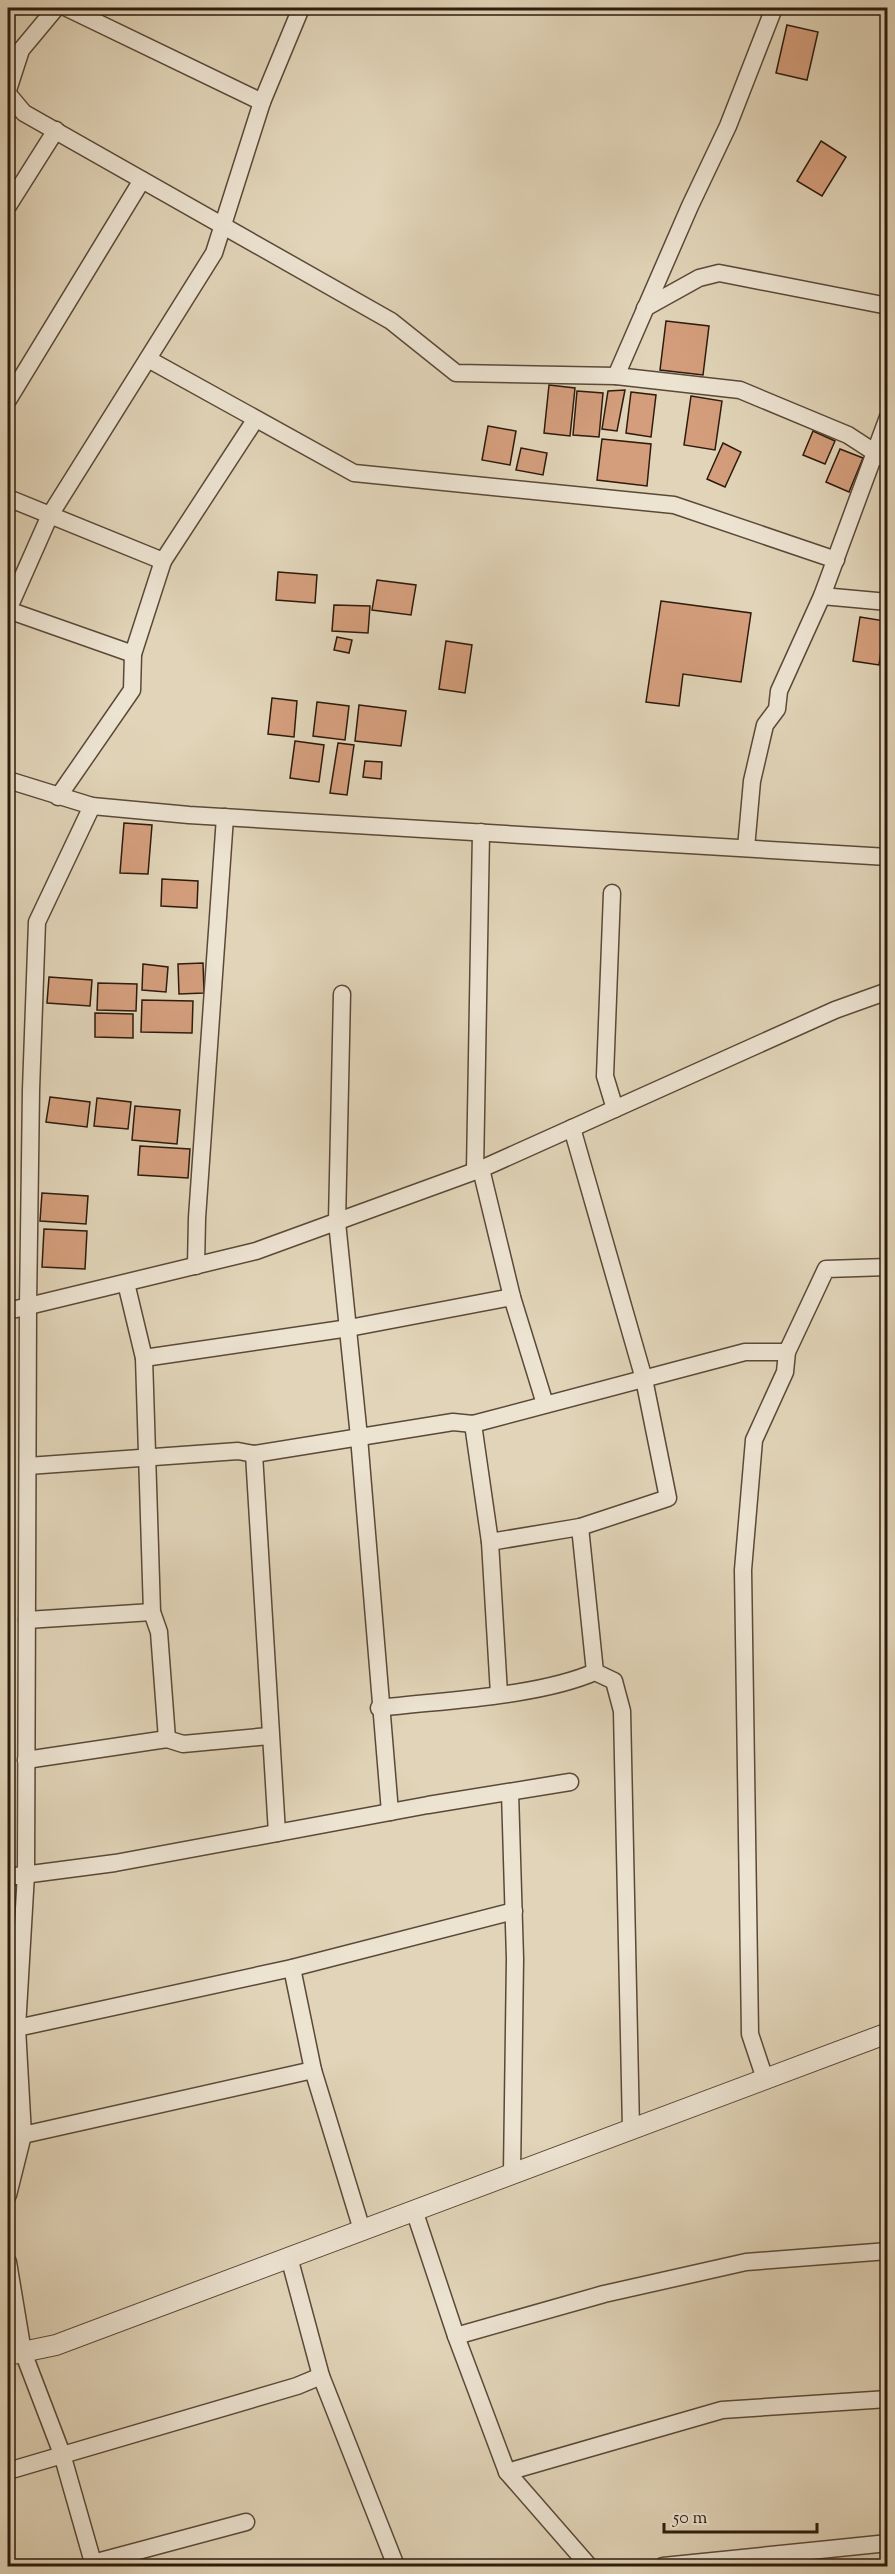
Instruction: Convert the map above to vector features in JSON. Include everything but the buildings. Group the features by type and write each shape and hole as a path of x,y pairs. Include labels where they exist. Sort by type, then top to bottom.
{"street":[{"path":"56,8 21,50 8,92 24,113 56,129 224,228 391,321 456,373 616,376 740,390 848,435 881,457"},
{"path":"67,8 262,102"},
{"path":"133,654 8,610 50,515 214,253 224,228 262,102 301,8"},
{"path":"616,376 690,206 728,126 774,8"},
{"path":"8,206 56,129"},
{"path":"8,400 142,180"},
{"path":"645,308 699,278 719,273 888,306"},
{"path":"148,359 354,473 674,505 836,560"},
{"path":"746,848 752,781 765,726 777,709 779,691 881,457 888,417"},
{"path":"58,797 132,690 133,654 163,561 255,420"},
{"path":"8,498 163,561"},
{"path":"822,596 888,602"},
{"path":"8,780 92,806 225,817 888,857"},
{"path":"8,2194 23,2135 17,2028 26,1874 28,1306 31,1090 37,922 92,806"},
{"path":"196,1266 197,1218 225,817"},
{"path":"481,832 478,1170 512,1297 545,1404"},
{"path":"612,893 605,1076 615,1109"},
{"path":"8,1311 256,1251 338,1222 478,1170 835,1010 888,991"},
{"path":"342,994 338,1222 359,1437 379,1708 390,1812"},
{"path":"490,1542 580,1527 668,1498 644,1379 572,1128"},
{"path":"765,2079 750,2034 743,1570 754,1440 785,1372 787,1352 826,1269 888,1267"},
{"path":"126,1283 144,1358 152,1612 159,1632 167,1739"},
{"path":"144,1358 349,1328 512,1297"},
{"path":"28,1466 238,1452 254,1455 453,1422 473,1424 745,1352 787,1352"},
{"path":"473,1424 490,1542 500,1694"},
{"path":"254,1455 269,1736 277,1833"},
{"path":"580,1527 595,1672"},
{"path":"27,1620 152,1612"},
{"path":"379,1708 500,1694 571,1682 595,1672 614,1681 622,1711 631,2129"},
{"path":"26,1760 167,1739 183,1744 269,1736"},
{"path":"8,1877 115,1863 390,1812 570,1782"},
{"path":"510,1792 515,1959 512,2173"},
{"path":"17,2028 292,1968 514,1911"},
{"path":"292,1968 313,2070 362,2230"},
{"path":"15,2353 56,2345 888,2033"},
{"path":"23,2135 313,2070"},
{"path":"414,2210 456,2336 507,2472 589,2566"},
{"path":"456,2336 604,2294 746,2262 888,2251"},
{"path":"289,2257 321,2376 396,2566"},
{"path":"8,2262 15,2353 62,2454 94,2565 246,2522"},
{"path":"8,2471 297,2386 321,2376"},
{"path":"507,2472 722,2410 888,2399"},
{"path":"663,2566 888,2543"}]}
